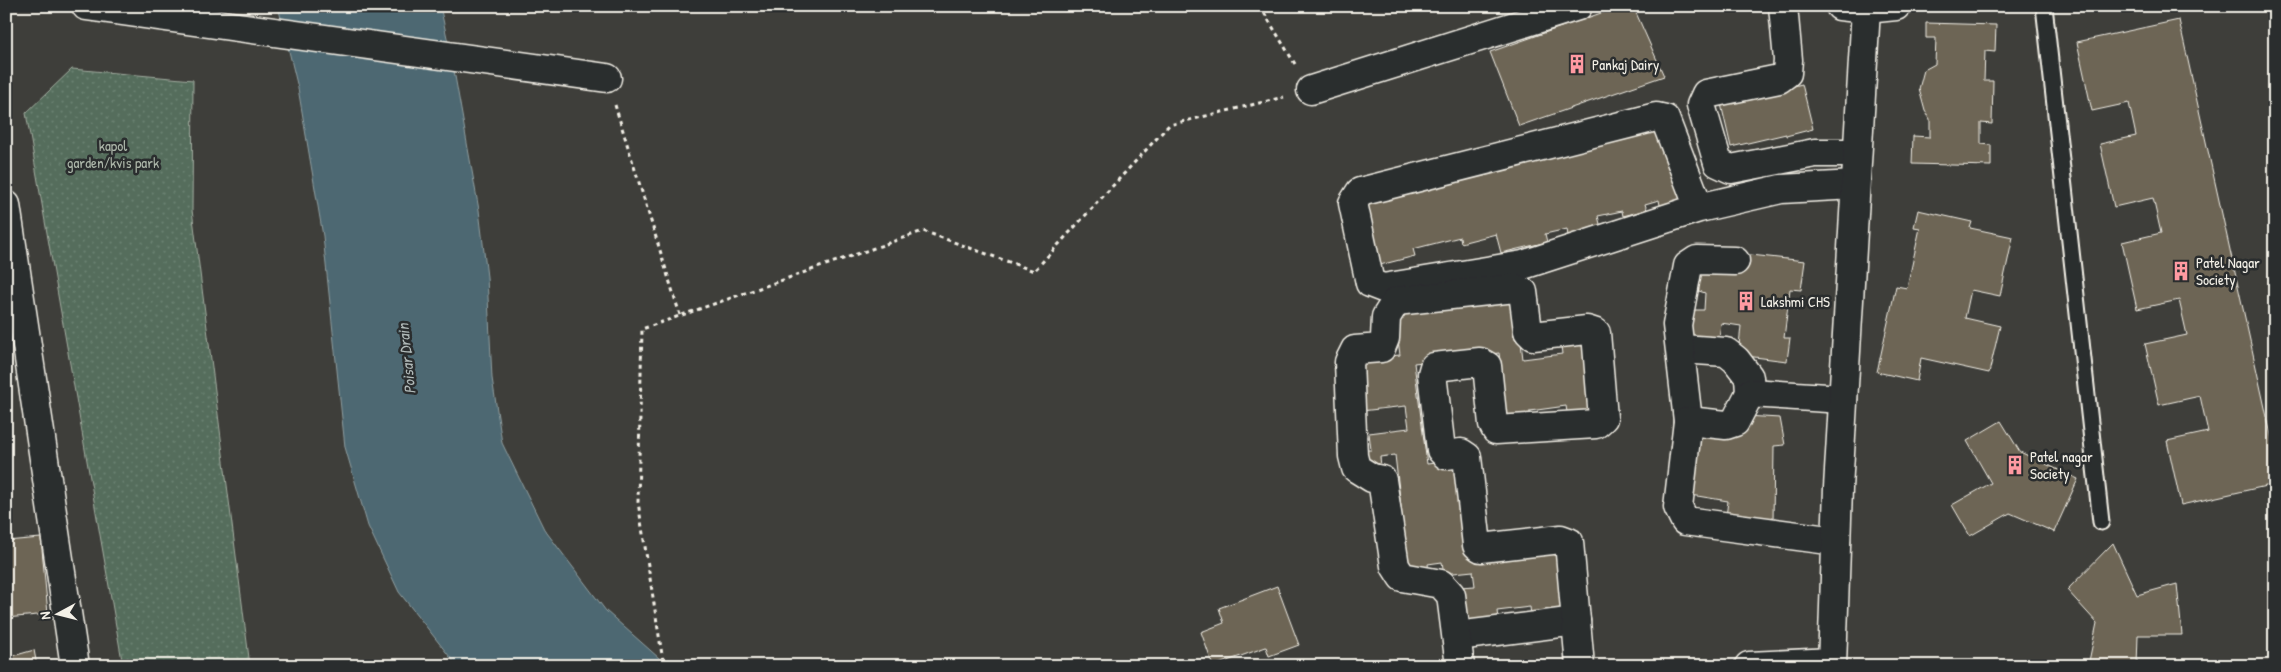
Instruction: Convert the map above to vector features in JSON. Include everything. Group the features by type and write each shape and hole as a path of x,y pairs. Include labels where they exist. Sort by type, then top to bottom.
{"street":[{"path":"86,6 607,78"},
{"path":"1311,90 1578,6"},
{"path":"1783,6 1788,60 1787,73 1779,79 1706,94 1701,105 1718,163 1731,168 1815,152 1857,153"},
{"path":"1749,666 1832,664 1836,541 1857,153 1853,8 1896,6"},
{"path":"1699,208 1665,118 1656,118 1360,192 1354,203 1370,283 1384,288 1523,265 1699,208 1781,189 1855,185"},
{"path":"6,205 75,666"},
{"path":"1735,261 1697,260 1688,266 1677,325 1688,420 1678,507 1685,521 1836,541"},
{"path":"1460,666 1451,595 1441,584 1402,576 1395,566 1382,480 1372,478 1356,468 1353,456 1349,362 1355,350 1381,348 1385,338 1386,317 1396,301 1515,288 1523,292 1528,331 1533,336 1587,330 1596,333 1603,418 1596,424 1496,430 1493,424 1487,366 1480,362 1434,367 1432,374 1441,450 1446,455 1460,453 1468,457 1477,545 1481,548 1561,539 1569,542 1580,666"},
{"path":"1680,350 1726,352 1736,360 1749,377 1750,394 1735,422 1726,425 1688,420"},
{"path":"1750,394 1843,400"},
{"path":"1457,636 1576,621"}],"lane":[{"path":"2044,6 2101,522"}],"path":[{"path":"669,666 663,661 638,502 642,329 923,231 1034,271 1169,125 1311,90 1260,6"},
{"path":"607,78 680,316"}],"green space":[{"name":"kapol garden/kvis park","path":"72,69 193,80 192,210 250,666 123,666 26,113"}],"water":[{"name":"Poisar Drain","path":"278,6 440,6 453,65 479,210 487,277 492,378 502,443 544,529 606,611 668,666 457,666 399,592 368,526 345,447 323,236 298,88"}],"building":[{"name":"Pankaj Dairy","path":"1621,6 1633,6 1664,76 1519,126 1490,52"},
{"name":"Patel Nagar Society","path":"2179,20 2275,453 2275,484 2181,505 2167,441 2208,432 2200,396 2159,405 2145,344 2187,335 2179,300 2137,309 2122,242 2161,233 2153,198 2114,207 2100,144 2136,136 2129,103 2092,111 2077,42"},
{"path":"1926,23 1996,25 1995,52 1985,51 1984,81 1993,81 1992,124 1981,123 1981,144 1991,145 1991,166 1912,164 1913,136 1930,137 1930,119 1925,111 1919,89 1924,70 1935,64 1936,38 1926,38"},
{"path":"1802,84 1813,129 1731,147 1721,104"},
{"path":"1661,122 1685,204 1661,210 1659,200 1645,204 1647,210 1623,216 1622,211 1598,216 1601,228 1568,236 1567,229 1545,234 1547,242 1501,253 1496,234 1461,243 1460,237 1413,249 1415,256 1376,266 1361,200"},
{"path":"1918,210 1972,222 1970,228 2013,237 2000,296 1971,290 1965,318 2000,326 1989,373 1921,358 1917,381 1877,372 1896,286 1907,288 1920,228 1914,227"},
{"name":"Lakshmi CHS","path":"1742,254 1805,261 1801,290 1790,289 1784,338 1790,338 1787,361 1738,355 1741,326 1721,323 1719,340 1685,335 1688,310 1704,310 1705,293 1696,290 1699,267"},
{"path":"1515,294 1523,359 1562,354 1560,338 1586,334 1596,414 1568,418 1566,406 1530,411 1530,414 1496,418 1492,386 1503,385 1499,353 1414,363 1427,464 1461,460 1472,554 1561,543 1569,610 1531,615 1530,607 1497,611 1498,619 1464,623 1459,587 1475,586 1473,571 1444,574 1442,562 1428,564 1429,572 1409,575 1396,535 1404,534 1395,455 1380,457 1381,466 1367,468 1365,450 1371,450 1369,433 1409,428 1406,406 1361,411 1354,360 1400,355 1394,309"},
{"path":"1745,416 1780,418 1785,445 1774,446 1773,522 1726,517 1728,501 1685,494 1700,426 1741,435"},
{"name":"Patel nagar Society","path":"2001,421 2020,452 2078,479 2054,532 2010,513 1970,536 1952,505 1991,483 1967,441"},
{"path":"41,538 48,614 6,618 6,541"},
{"path":"2113,543 2137,595 2177,584 2182,635 2138,635 2137,666 2088,666 2097,623 2067,590"},
{"path":"1277,586 1299,645 1269,656 1266,647 1213,666 1201,632 1224,623 1219,608"},
{"path":"34,650 37,666 6,666 6,658"}],"place":[{"name":"Pankaj Dairy","path":"1577,64"},
{"name":"Patel Nagar Society","path":"2181,271"},
{"name":"Lakshmi CHS","path":"1746,301"},
{"name":"Patel nagar Society","path":"2015,465"}]}
